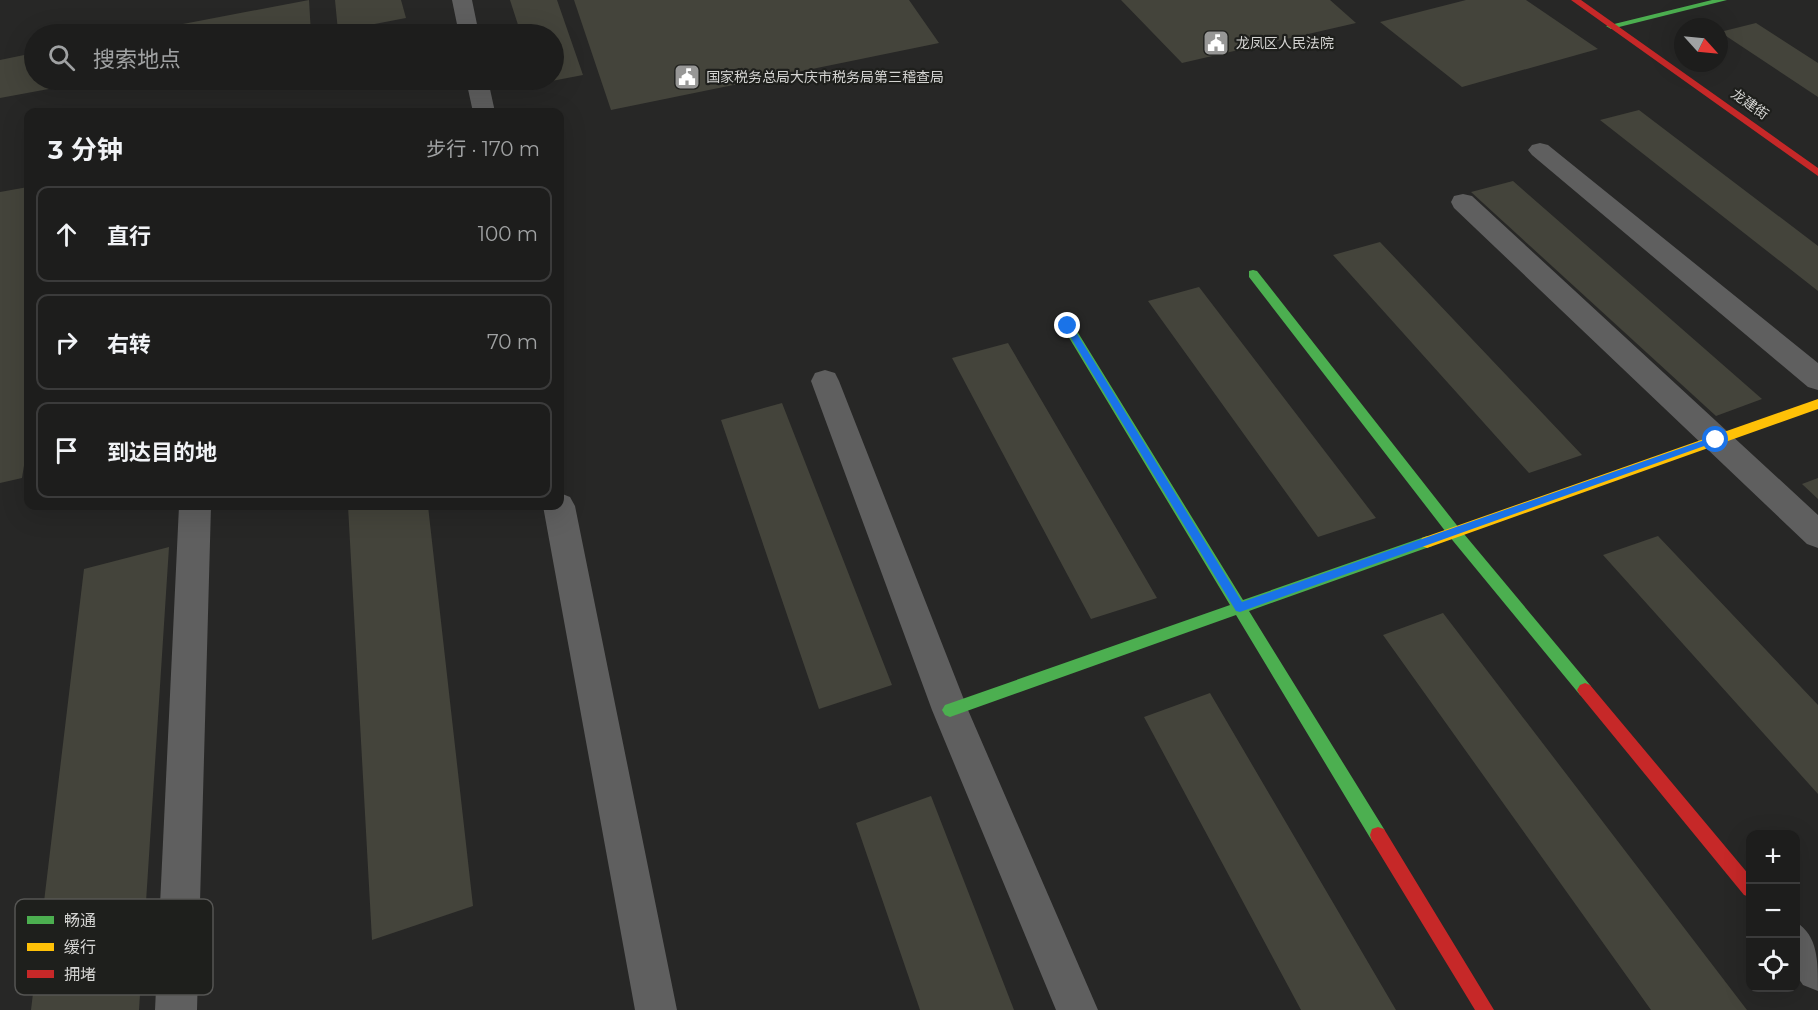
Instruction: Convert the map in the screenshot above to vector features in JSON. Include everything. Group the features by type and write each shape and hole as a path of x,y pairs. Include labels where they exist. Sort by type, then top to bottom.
{"street":[{"path":"462,0 467,24"},
{"name":"龙建街","path":"1575,0 1818,173"},
{"path":"1611,26 1723,0"},
{"path":"479,90 483,108"},
{"path":"1540,150 1818,379"},
{"path":"1463,202 1818,536"},
{"path":"1253,274 1454,532 1746,884"},
{"path":"1068,326 1485,1010"},
{"path":"825,381 950,710 1077,1010"},
{"path":"950,710 1818,404"},
{"path":"180,899 195,510"},
{"path":"560,510 656,1010"},
{"path":"1800,948 1818,970"},
{"path":"176,1010 177,995"}],"building":[{"path":"309,0 310,24 183,24"},
{"path":"335,0 401,0 406,18 375,24 337,24"},
{"path":"510,0 557,0 583,75 564,79 564,24 518,24"},
{"name":"国家税务总局大庆市税务局第三稽查局","path":"574,0 909,0 939,43 611,110"},
{"name":"龙凤区人民法院","path":"1121,0 1330,0 1356,23 1182,63"},
{"path":"1466,0 1526,0 1598,49 1462,87 1380,22"},
{"path":"1756,23 1818,63 1818,97 1728,37 1728,30"},
{"path":"24,55 24,90 43,90 0,98 0,60"},
{"path":"1639,110 1818,246 1818,291 1600,120"},
{"path":"1513,181 1762,399 1716,416 1471,192"},
{"path":"24,188 24,465 22,478 0,483 0,192"},
{"path":"1380,242 1582,455 1529,473 1333,255"},
{"path":"1199,287 1376,518 1318,537 1148,301"},
{"path":"1008,343 1157,598 1091,619 952,358"},
{"path":"782,403 892,685 819,709 721,420"},
{"path":"1818,478 1818,499 1802,484"},
{"path":"348,510 428,510 473,906 372,940"},
{"path":"1658,536 1818,705 1818,794 1603,555"},
{"path":"169,547 146,899 44,899 84,569"},
{"path":"1443,613 1747,1010 1651,1010 1383,635"},
{"path":"1210,693 1396,1010 1301,1010 1144,717"},
{"path":"931,796 1014,1010 920,1010 856,823"},
{"path":"33,995 140,995 139,1010 31,1010"}],"traffic: fast":[{"path":"1611,26 1723,0"},
{"path":"1253,274 1454,532 1585,690"},
{"path":"1068,326 1378,835"},
{"path":"950,710 1427,542"}],"traffic: slow":[{"path":"1427,542 1818,404"}],"traffic: jam":[{"path":"1575,0 1818,173"},
{"path":"1585,690 1746,884"},
{"path":"1378,835 1485,1010"}],"place":[{"name":"龙凤区人民法院","path":"1216,43"},
{"name":"国家税务总局大庆市税务局第三稽查局","path":"687,77"}],"route":[{"path":"1068,326 1240,608 1716,440"}]}
